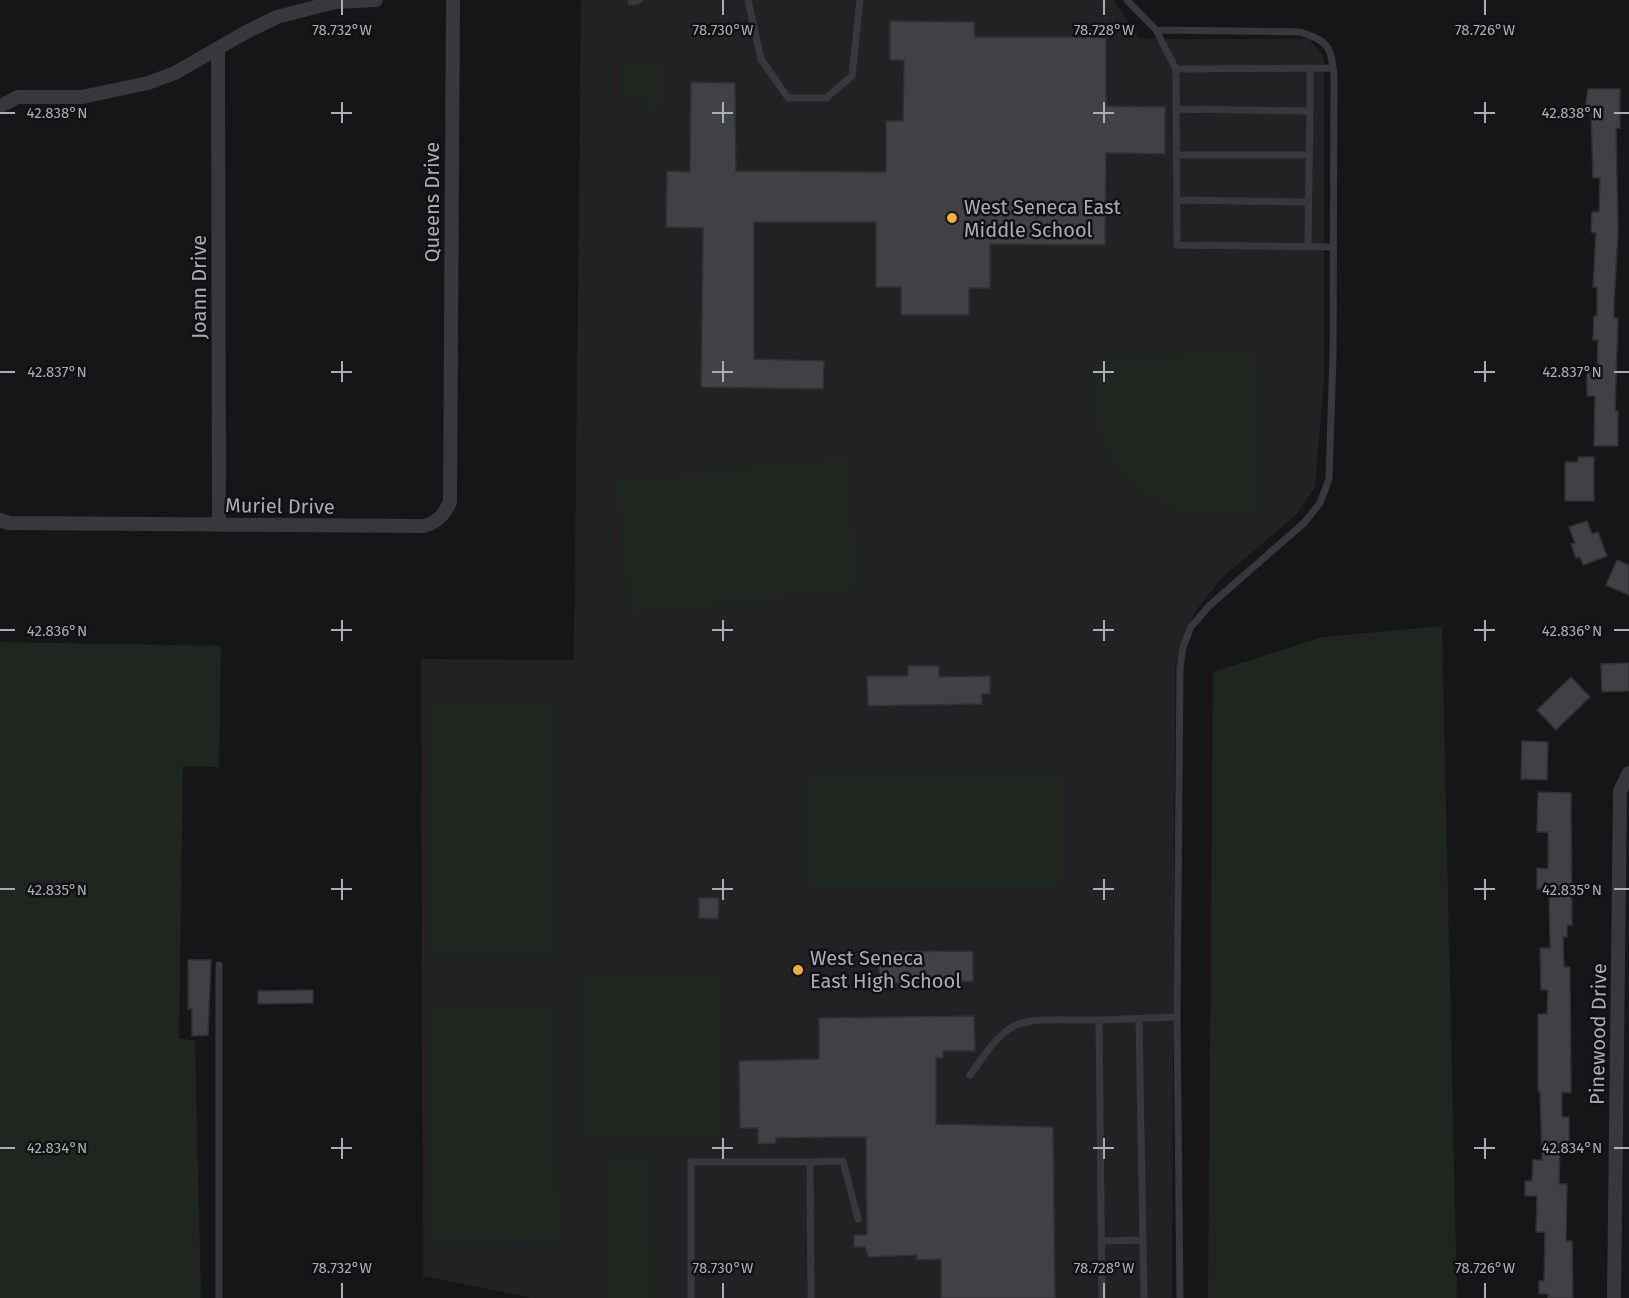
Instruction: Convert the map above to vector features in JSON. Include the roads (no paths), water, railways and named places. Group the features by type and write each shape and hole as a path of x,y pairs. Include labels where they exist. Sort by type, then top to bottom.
{"street":[{"path":"0,106 8,100 24,97 53,98 111,93 175,73 246,32 301,9 335,2 376,0"},
{"name":"Queens Drive","path":"450,404 453,0"},
{"name":"Joann Drive","path":"218,50 219,525"},
{"name":"Muriel Drive","path":"0,520 9,523 423,526 438,520 450,502 450,404"},
{"name":"Pinewood Drive","path":"1614,1298 1620,791 1629,773"}],"lane":[{"path":"748,0 761,59 788,98 826,98 852,76 860,0"},
{"path":"1127,0 1156,30 1176,69 1177,245 1334,247"},
{"path":"1156,30 1299,32 1318,38 1327,44 1333,68 1334,247 1329,479 1320,503 1304,523 1209,606 1191,627 1183,647 1180,667 1177,1017 1180,1298"},
{"path":"1308,246 1310,68"},
{"path":"1176,69 1333,68"},
{"path":"1176,109 1310,111"},
{"path":"1177,155 1310,155"},
{"path":"1177,200 1309,202"},
{"path":"219,964 219,1298"},
{"path":"970,1075 994,1042 1014,1026 1029,1021 1177,1017"},
{"path":"1139,1019 1144,1298"},
{"path":"1099,1020 1102,1298"},
{"path":"691,1298 691,1162 843,1161 858,1219"},
{"path":"810,1162 811,1298"},
{"path":"1101,1241 1143,1240"}],"place":[{"name":"West Seneca East Middle School","path":"952,218"},
{"name":"West Seneca East High School","path":"798,970"}]}
